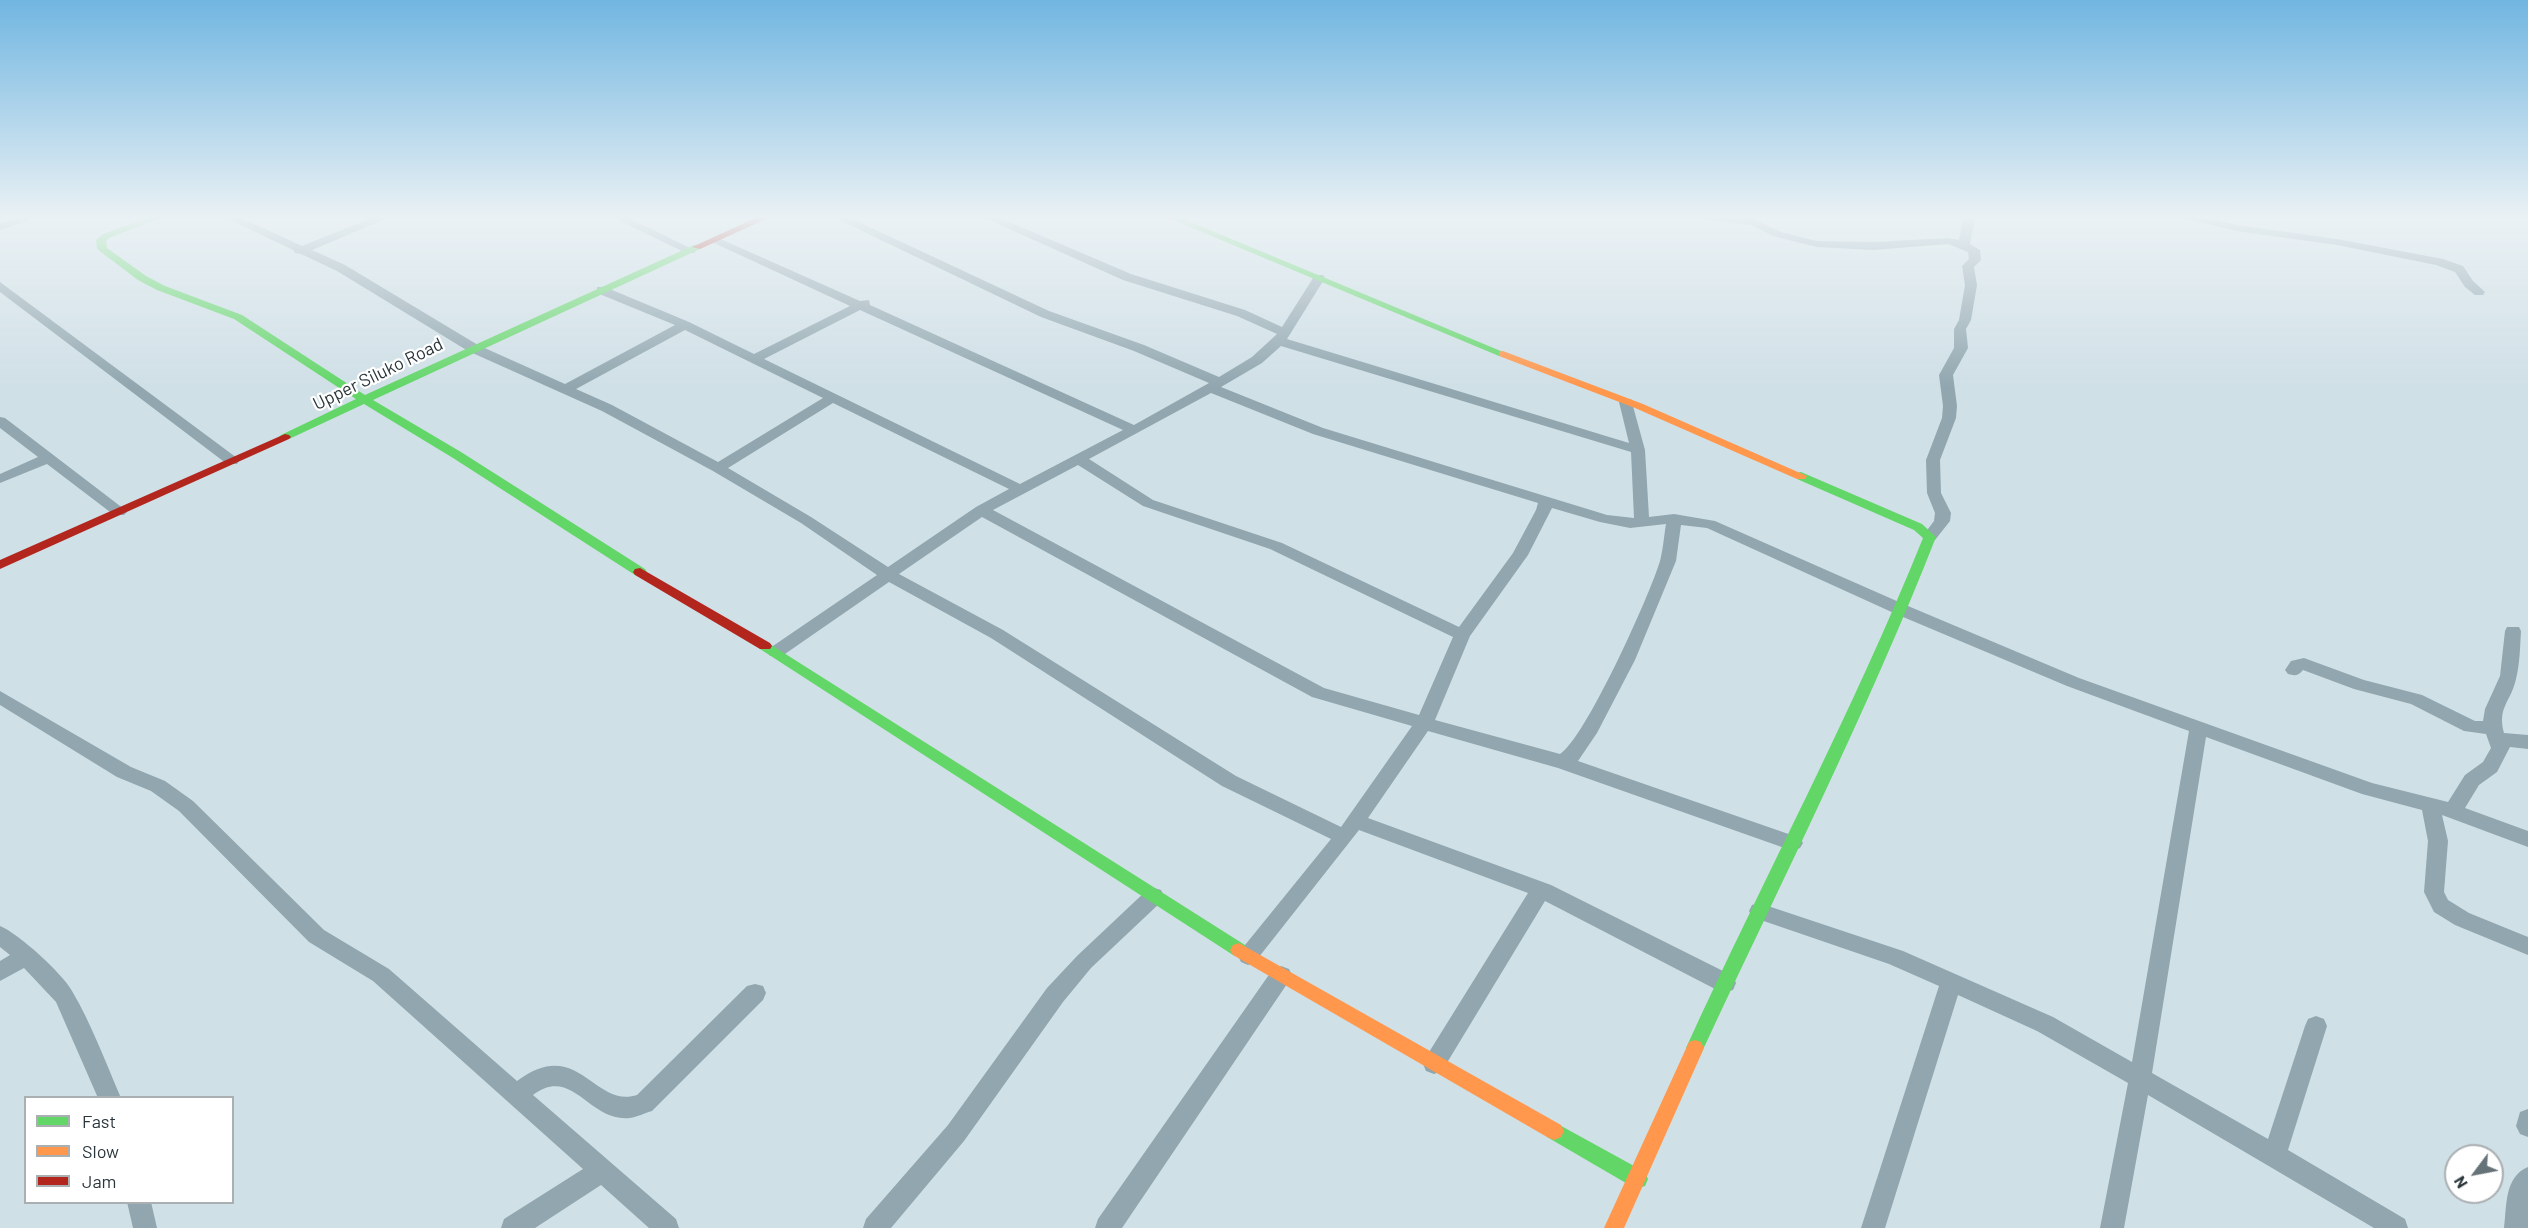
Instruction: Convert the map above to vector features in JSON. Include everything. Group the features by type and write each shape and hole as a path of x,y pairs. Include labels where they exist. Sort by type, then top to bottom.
{"street":[{"path":"134,272 151,283 238,316 296,358 457,455 622,561 776,652 1248,956 1638,1179"},
{"path":"348,272 473,348 607,408 718,468 806,520 886,574 997,634 1229,781 1349,829 1544,891 1725,983"},
{"name":"Upper Siluko Road","path":"0,565 366,401 473,348 642,272"},
{"path":"794,272 1134,430"},
{"path":"957,272 1045,314 1073,323 1318,431 1605,519 1630,523 1674,519 1710,524 1902,610 2073,682 2369,789 2453,811 2528,839"},
{"path":"1116,272 1241,313 1282,337 1638,450"},
{"path":"1303,272 1626,402 1918,527 1930,537"},
{"path":"1614,1228 1759,910 1842,744 1902,610 1930,537 1942,521 1943,513 1934,493 1934,460 1949,418 1950,406 1946,375 1961,348 1960,329 1965,320 1971,285 1969,272"},
{"path":"2461,272 2469,284 2479,292"},
{"path":"776,652 981,510 1216,386 1257,360 1282,337 1319,279"},
{"path":"0,286 232,461"},
{"path":"602,290 753,358 1022,490"},
{"path":"753,358 861,304 965,345 1013,369"},
{"path":"566,389 685,326"},
{"path":"718,468 833,397"},
{"path":"1626,402 1638,450 1642,522"},
{"path":"0,421 119,512"},
{"path":"0,479 47,458"},
{"path":"1079,459 1148,503 1276,546 1462,635"},
{"path":"1248,956 1349,829 1425,722 1462,635 1520,555 1544,510 1546,501"},
{"path":"981,510 1318,693 1562,762 1793,843"},
{"path":"1562,762 1574,755 1588,733 1626,660 1668,561 1674,519"},
{"path":"2500,748 2492,724 2495,704 2508,680 2513,631"},
{"path":"2294,670 2297,665 2304,664 2360,685 2416,699 2470,726 2488,728 2492,724"},
{"path":"0,697 124,772 158,786 186,806 304,921 317,939 332,949 357,959 381,975 667,1228"},
{"path":"2112,1228 2140,1079 2199,727"},
{"path":"2453,811 2472,780 2490,767 2504,740 2528,742"},
{"path":"2430,805 2438,841 2434,892 2441,906 2462,919 2528,946"},
{"path":"1434,1064 1536,897 1544,891"},
{"path":"875,1228 956,1132 1055,995 1084,962 1154,896"},
{"path":"1759,910 1896,957 2045,1024 2275,1155 2386,1225"},
{"path":"0,935 26,956 64,996 109,1096"},
{"path":"0,972 26,956"},
{"path":"1107,1228 1281,975"},
{"path":"1873,1228 1951,982"},
{"path":"517,1094 538,1078 551,1075 562,1076 621,1109 633,1109 644,1103 755,993"},
{"path":"2275,1155 2316,1026"},
{"path":"2528,1120 2528,1126"},
{"path":"513,1228 603,1170"},
{"path":"2516,1228 2522,1184 2528,1179"},
{"path":"139,1204 145,1228"}],"traffic: fast":[{"path":"134,272 161,288 238,317 329,378 457,455 640,572"},
{"path":"285,437 473,348 641,272"},
{"path":"1305,272 1503,354"},
{"path":"1695,1048 1876,667 1930,537 1918,527 1801,476"},
{"path":"765,646 1239,950"},
{"path":"1554,1131 1638,1179"}],"traffic: slow":[{"path":"1503,354 1639,406 1801,476"},
{"path":"1239,950 1554,1131"},
{"path":"1614,1228 1695,1048"}],"traffic: jam":[{"path":"0,565 285,437"},
{"path":"640,572 765,646"}]}
